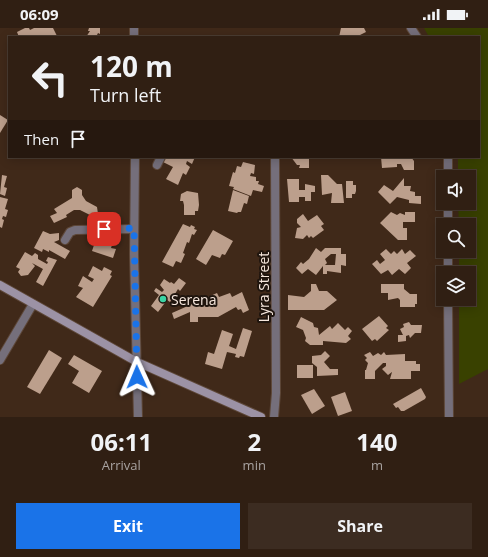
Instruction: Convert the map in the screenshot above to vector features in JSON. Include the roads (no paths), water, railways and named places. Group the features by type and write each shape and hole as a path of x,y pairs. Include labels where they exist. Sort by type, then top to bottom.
{"main road":[{"path":"0,285 137,362 260,417"}],"street":[{"path":"134,158 138,417"},
{"path":"157,166 161,158"},
{"name":"Lyra Street","path":"274,417 276,393 275,158"},
{"path":"448,158 448,170"},
{"path":"65,240 70,232 75,230 134,228"},
{"path":"0,360 33,304"},
{"path":"448,306 449,417"}],"place":[{"name":"Serena","path":"163,299"}]}
